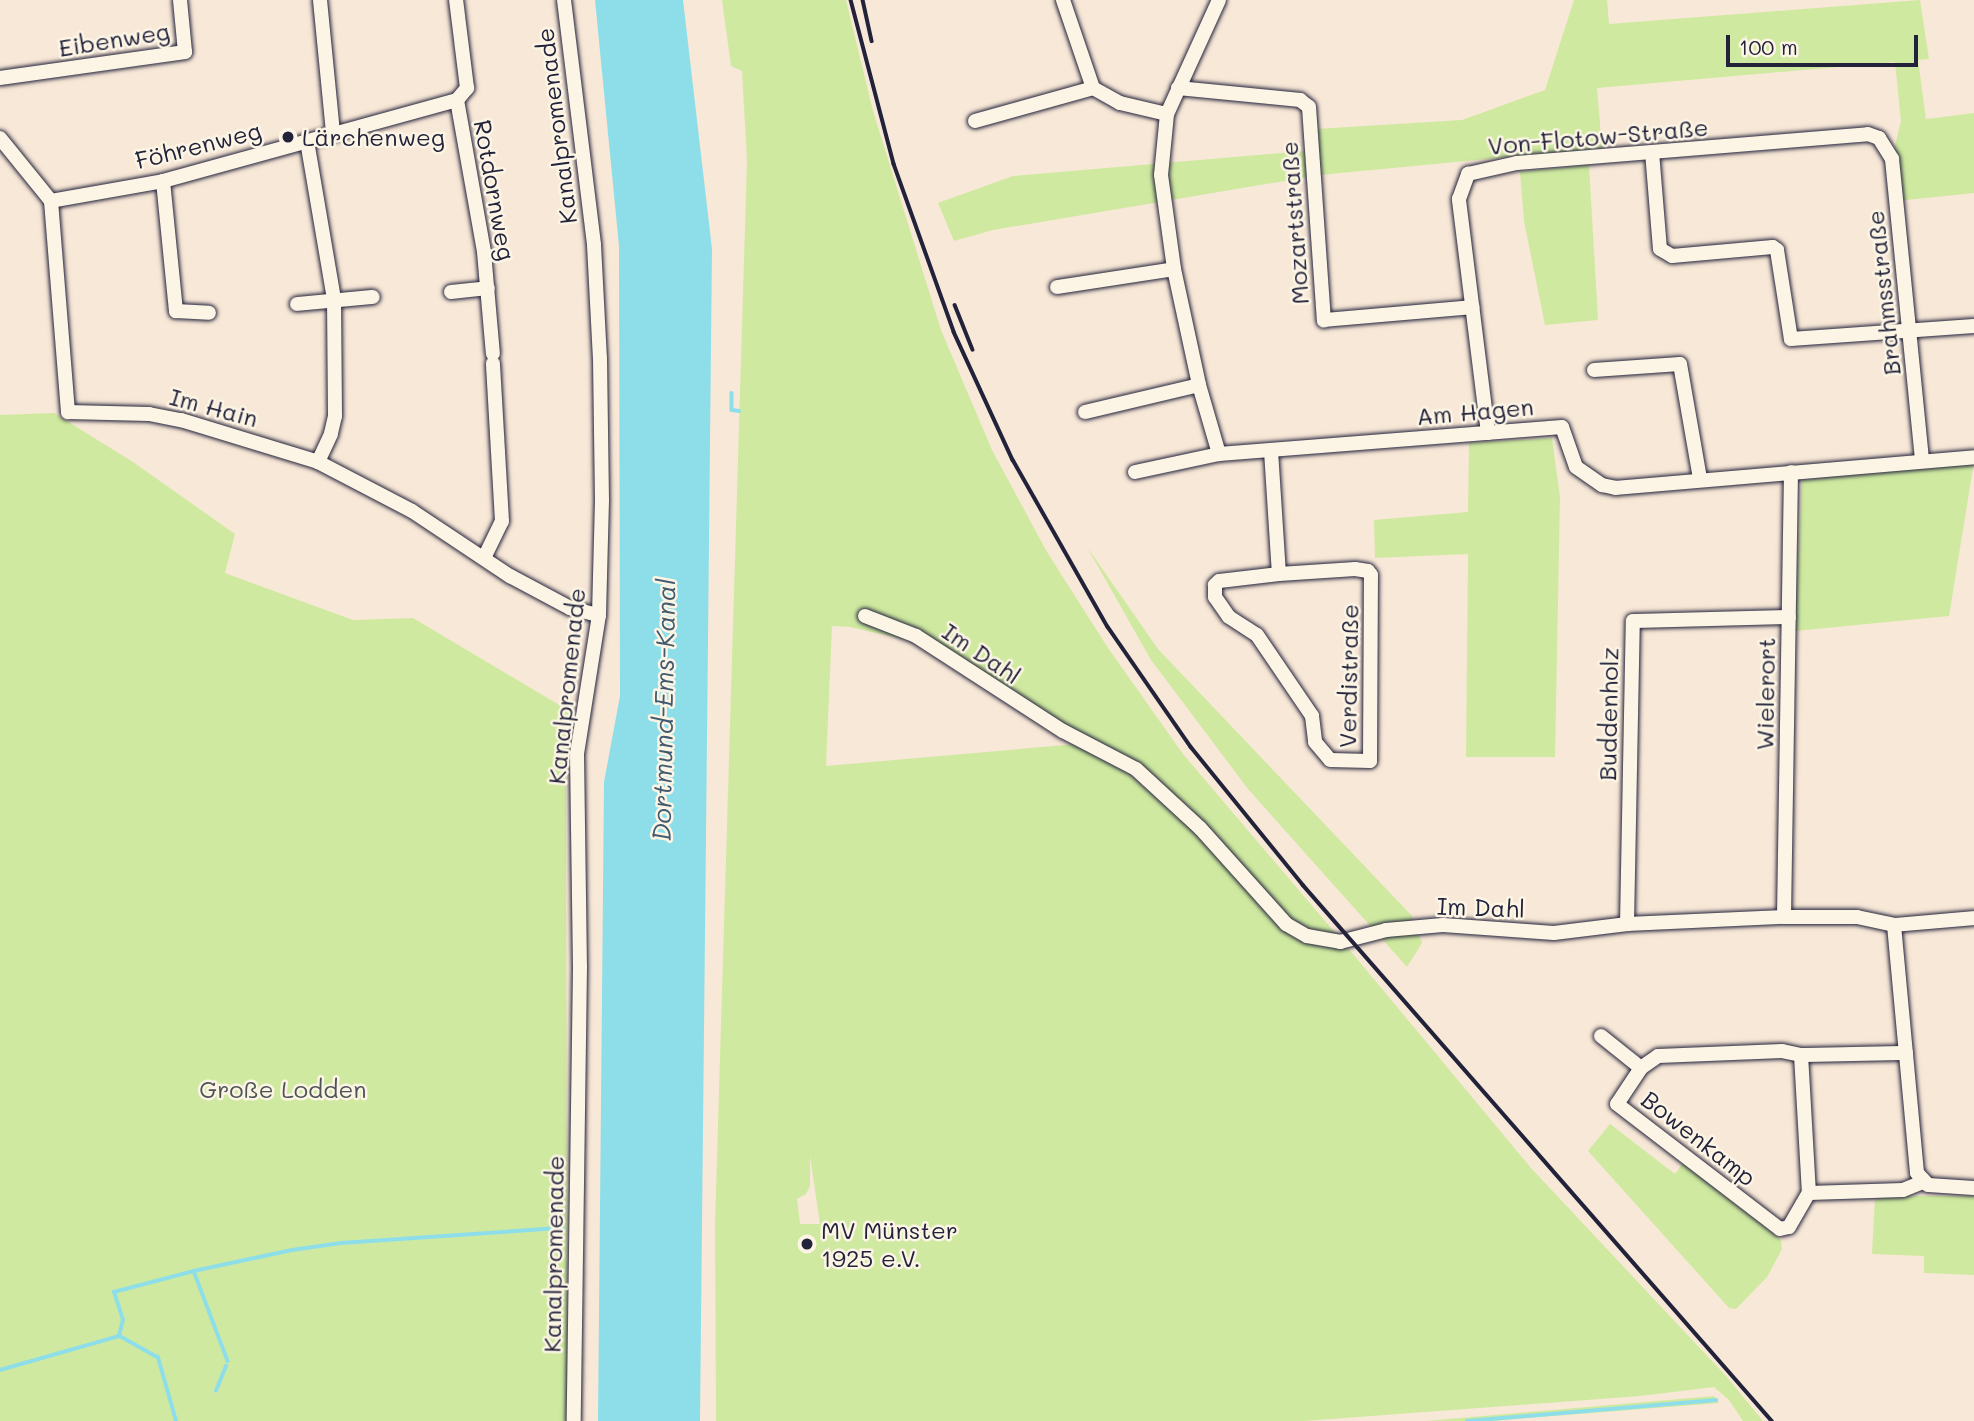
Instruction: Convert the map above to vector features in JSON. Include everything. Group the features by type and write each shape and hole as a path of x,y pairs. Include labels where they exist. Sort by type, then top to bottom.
{"street":[{"name":"Eibenweg","path":"0,78 185,52 180,0"},
{"path":"320,0 332,133"},
{"path":"456,0 467,88 457,100"},
{"name":"Kanalpromenade","path":"564,0 594,245 600,358 599,615 577,754 580,967 574,1421"},
{"path":"1063,0 1093,88 1120,103 1167,114"},
{"path":"1219,0 1167,114 1162,149 1161,192 1174,269 1199,385 1219,454"},
{"path":"975,121 1093,88"},
{"name":"Mozartstraße","path":"1178,88 1300,100 1309,107 1324,320 1472,307"},
{"name":"Föhrenweg","path":"51,201 163,181 457,100"},
{"name":"Rotdornweg","path":"457,100 488,288 493,359 502,521 484,558"},
{"name":"Von-Flotow-Straße","path":"1489,433 1459,199 1468,174 1517,163 1868,134"},
{"name":"Brahmsstraße","path":"1868,134 1879,138 1887,146 1892,159 1922,459"},
{"path":"0,138 51,201"},
{"path":"306,141 334,299 335,416 331,434 318,462"},
{"path":"1652,152 1660,249 1665,254 1773,247 1777,250 1791,339 1974,326"},
{"path":"163,181 176,311 209,313"},
{"name":"Im Hain","path":"51,201 68,412 149,414 181,420 318,462 412,511 484,558 570,608 599,615"},
{"path":"1057,287 1174,269"},
{"name":"Rotdornweg","path":"451,292 488,288"},
{"path":"297,304 373,297"},
{"path":"1594,370 1680,363 1700,479"},
{"path":"1085,412 1199,385"},
{"name":"Am Hagen","path":"1135,472 1219,454 1562,427 1576,467 1602,485 1616,488 1922,459 1974,457"},
{"path":"1270,451 1279,574"},
{"name":"Wielerort","path":"1784,917 1791,472"},
{"name":"Verdistraße","path":"1364,569 1371,575 1370,761 1330,760 1315,742 1312,716 1257,635 1229,617 1215,597 1215,585 1219,581 1279,574 1364,569"},
{"name":"Im Dahl","path":"865,616 916,636 1063,731 1136,769 1200,828 1286,924 1307,936 1340,943 1386,930 1443,925 1554,933 1627,924 1784,917 1857,917 1894,926 1974,918"},
{"name":"Buddenholz","path":"1627,924 1633,621 1789,617"},
{"path":"1894,926 1917,1173 1923,1182"},
{"path":"1601,1035 1641,1068"},
{"name":"Bowenkamp","path":"1809,1194 1789,1227 1785,1231 1780,1229 1617,1104 1641,1068 1658,1056 1782,1051 1801,1055 1906,1053"},
{"path":"1801,1055 1809,1194 1903,1190 1923,1182 1974,1188"}],"green space":[{"path":"722,0 846,0 873,111 941,330 992,450 1047,552 1108,648 1183,754 1336,934 1326,937 1286,920 1156,781 1055,733 911,641 850,627 832,626 826,766 1077,744 1129,774 1195,831 1279,926 1301,940 1324,947 1348,948 1531,1168 1726,1376 1763,1421 1743,1421 1729,1400 1714,1387 1640,1396 1304,1421 716,1421 715,1224 747,160 742,71 731,66","holes":["810,1156 820,1224 800,1224 797,1199 806,1194 810,1186"]},
{"path":"1574,0 1607,0 1609,24 1920,0 1929,59 1918,60 1926,119 1974,113 1974,193 1896,201 1892,159 1901,121 1895,62 1597,88 1602,148 1320,175 993,230 954,241 938,203 1013,176 1317,150 1316,129 1462,120 1545,90"},
{"path":"1589,165 1598,320 1545,325 1524,221 1520,172"},
{"name":"Große Lodden","path":"54,413 133,462 235,534 225,573 353,620 413,618 571,712 566,757 567,1421 0,1421 0,415"},
{"path":"1552,438 1560,497 1555,757 1466,757 1468,554 1375,558 1374,520 1468,512 1469,443"},
{"path":"1974,462 1949,616 1795,631 1802,480"},
{"path":"1087,547 1158,649 1412,916 1422,943 1407,967 1248,789 1151,660"},
{"path":"1610,1124 1675,1174 1683,1163 1781,1240 1782,1249 1767,1277 1736,1309 1729,1308 1588,1151"},
{"path":"1875,1196 1974,1196 1974,1275 1924,1273 1924,1256 1872,1254"},
{"path":"1714,1396 1719,1403 1490,1421 1426,1421"}],"water":[{"name":"Dortmund-Ems-Kanal","path":"595,0 683,0 712,249 700,1421 598,1421 604,782 620,696 619,246"}],"waterway":[{"path":"732,393 732,410 739,411"},
{"path":"194,1271 292,1250 341,1243 562,1228"},
{"path":"176,1421 158,1358 119,1336 123,1320 114,1292 194,1271 228,1361"},
{"path":"0,1370 119,1336"},
{"path":"216,1391 226,1366"},
{"path":"1467,1421 1716,1400"}],"railway":[{"path":"851,0 894,164 954,332 1013,460 1108,627 1191,747 1303,885 1772,1421"},
{"path":"863,0 872,41"},
{"path":"955,305 973,350"}],"place":[{"name":"Lärchenweg","path":"288,137"},
{"name":"MV Münster 1925 e.V.","path":"807,1244"}]}
